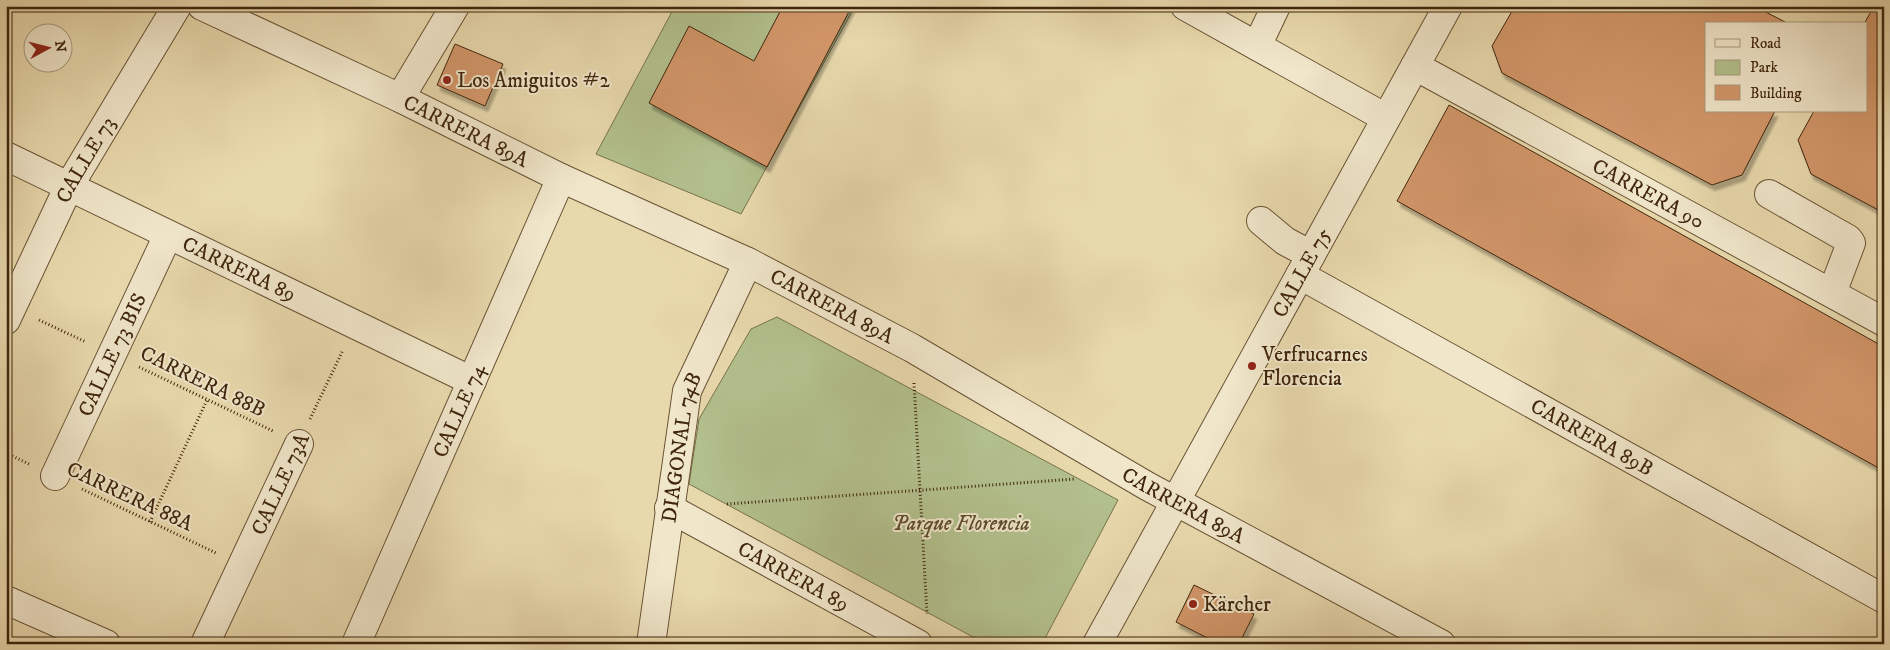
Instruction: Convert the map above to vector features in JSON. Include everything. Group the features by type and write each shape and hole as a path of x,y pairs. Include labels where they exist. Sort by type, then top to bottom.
{"street":[{"name":"CALLE 73","path":"9,313 69,186 177,6"},
{"name":"CARRERA 89A","path":"202,6 400,98 562,178 748,262 912,348 1175,501 1441,644"},
{"path":"400,98 455,6"},
{"path":"1185,6 1386,118"},
{"path":"1257,46 1276,6"},
{"name":"CALLE 75","path":"1097,644 1448,6"},
{"name":"CARRERA 90","path":"1415,66 1884,322"},
{"name":"CARRERA 89","path":"6,156 472,381"},
{"name":"CALLE 74","path":"356,644 562,178"},
{"path":"1768,194 1848,239 1851,243 1832,293"},
{"name":"CARRERA 89B","path":"1261,221 1285,241 1305,265 1884,599"},
{"name":"CALLE 73 BIS","path":"55,476 168,234"},
{"name":"DIAGONAL 74B","path":"651,644 687,391 748,262"},
{"name":"CALLE 73A","path":"205,644 299,444"},
{"name":"CARRERA 89","path":"669,508 918,644"},
{"path":"6,600 106,644"}],"path":[{"name":"CARRERA 88B","path":"9,313 112,354 299,444"},
{"name":"CALLE 73A","path":"299,444 355,325"},
{"path":"912,348 927,615"},
{"path":"150,522 207,400"},
{"name":"CARRERA 88A","path":"6,453 242,565"},
{"path":"717,505 1084,479"}],"green space":[{"path":"675,6 855,6 741,214 596,154"},
{"name":"Parque Florencia","path":"777,317 1118,500 1042,644 986,644 689,484 699,419 751,329"}],"building":[{"path":"783,6 852,6 767,167 649,103 689,26 754,61"},
{"path":"1515,6 1754,6 1785,22 1705,22 1705,112 1774,112 1742,175 1712,185 1502,73 1492,46"},
{"path":"1874,6 1884,6 1884,213 1811,174 1798,140 1813,112 1868,112 1868,22 1865,22"},
{"path":"455,44 503,64 485,106 437,85"},
{"path":"1449,105 1884,347 1884,471 1397,201"},
{"path":"1194,585 1254,614 1239,644 1219,644 1176,622"}],"place":[{"name":"Los Amiguitos #2","path":"447,80"},
{"name":"Verfrucarnes Florencia","path":"1252,366"},
{"name":"Kärcher","path":"1193,604"}]}
